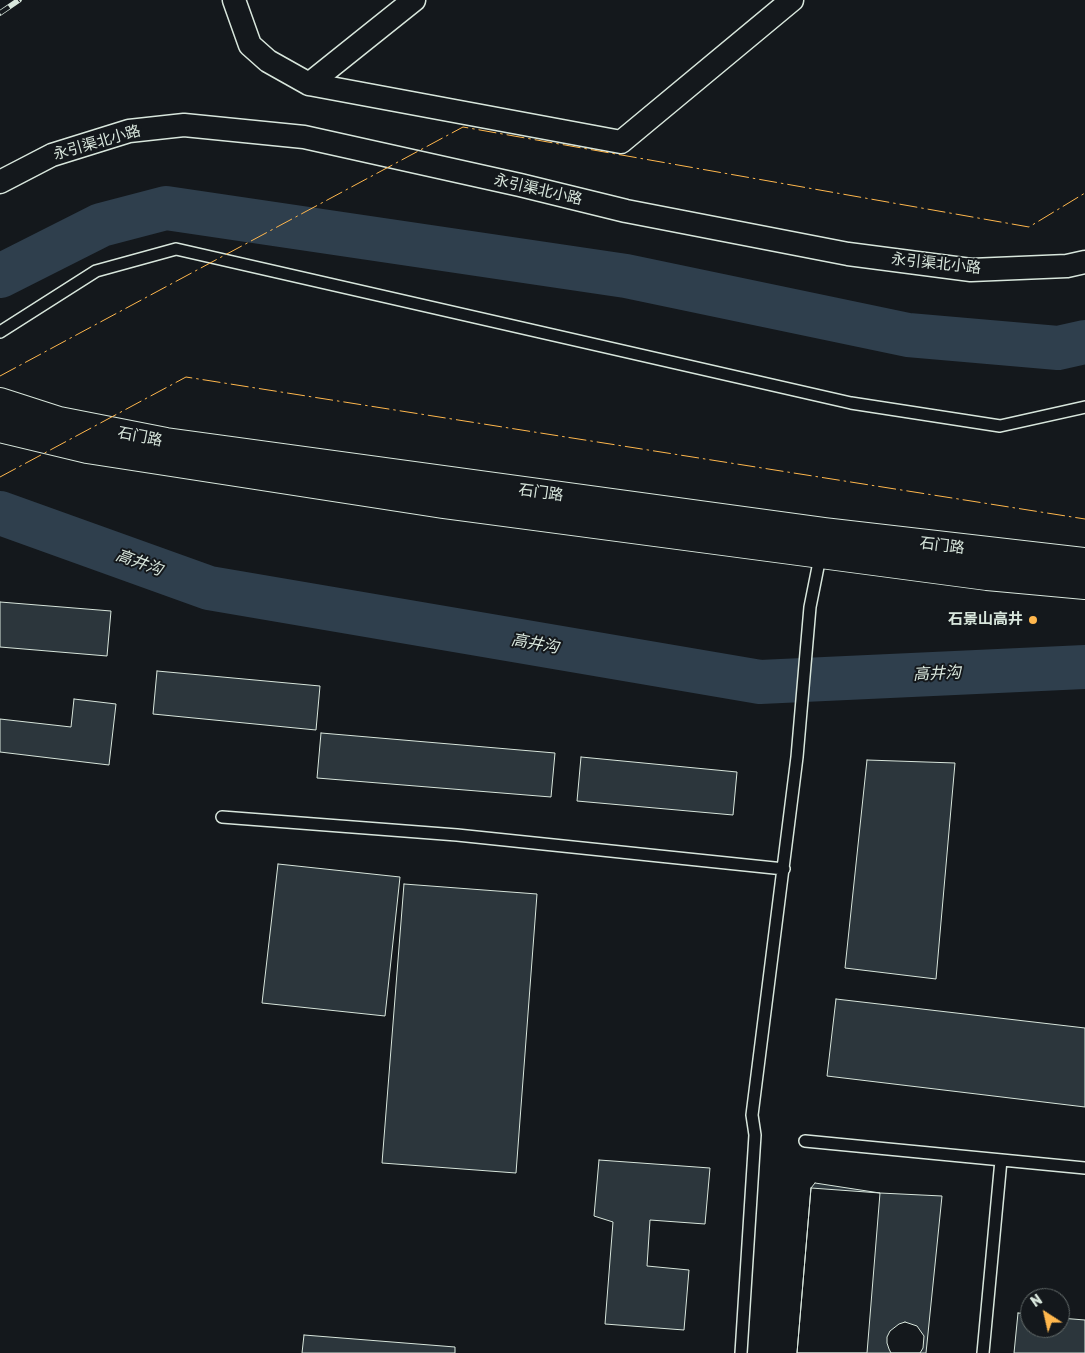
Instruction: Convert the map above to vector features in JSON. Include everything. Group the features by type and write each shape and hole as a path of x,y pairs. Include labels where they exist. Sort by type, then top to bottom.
{"highway":[{"name":"石门路","path":"0,402 59,421 166,442 823,543 986,576 1085,585"},
{"name":"石门路","path":"0,428 87,450 443,504 823,543 1085,562"}],"street":[{"path":"234,0 250,44 268,61 309,84 621,142 792,0"},
{"path":"309,84 414,0"},
{"name":"永引渠北小路","path":"0,182 52,155 129,131 184,125 304,137 520,185 626,211 848,254 971,270 1067,266 1085,262"}],"lane":[{"path":"0,332 96,272 176,249 851,403 1000,426 1085,406"},
{"path":"741,1353 755,1135 752,1115 797,757 810,607 823,543"},
{"path":"222,817 457,836 784,869"},
{"path":"805,1141 1085,1168"},
{"path":"983,1353 1001,1160"}],"building":[{"path":"0,602 111,611 107,656 0,647"},
{"path":"157,671 320,686 316,730 153,714"},
{"path":"74,699 116,704 109,765 0,752 0,719 71,727"},
{"path":"321,733 555,753 551,797 317,778"},
{"path":"581,757 737,772 733,815 577,801"},
{"path":"867,760 955,763 936,979 845,968"},
{"path":"278,864 400,877 385,1016 262,1003"},
{"path":"404,884 537,894 516,1173 382,1163"},
{"path":"836,999 1085,1028 1085,1107 827,1076"},
{"path":"599,1160 710,1168 705,1224 650,1220 647,1266 689,1270 684,1330 605,1324 613,1222 594,1216"},
{"path":"815,1183 880,1193 942,1196 926,1353 797,1353 811,1188"},
{"path":"811,1188 880,1193 867,1353 797,1353"},
{"path":"1018,1313 1020,1313 1020,1338 1070,1338 1070,1319 1085,1320 1085,1353 1014,1353"},
{"path":"905,1322 917,1326 924,1336 923,1348 920,1353 891,1353 889,1349 887,1337 890,1331"},
{"path":"304,1335 455,1347 455,1353 302,1353"}],"waterway":[{"path":"0,276 101,225 166,208 626,276 908,335 1058,348 1085,342"},
{"name":"高井沟","path":"0,513 209,588 760,682 1085,667"}],"railway":[{"path":"0,13 19,0"}],"power":[{"path":"0,376 463,127 1029,227 1085,193"},
{"path":"0,477 186,377 1085,519"}],"place":[{"name":"石景山高井","path":"1033,620"}]}
